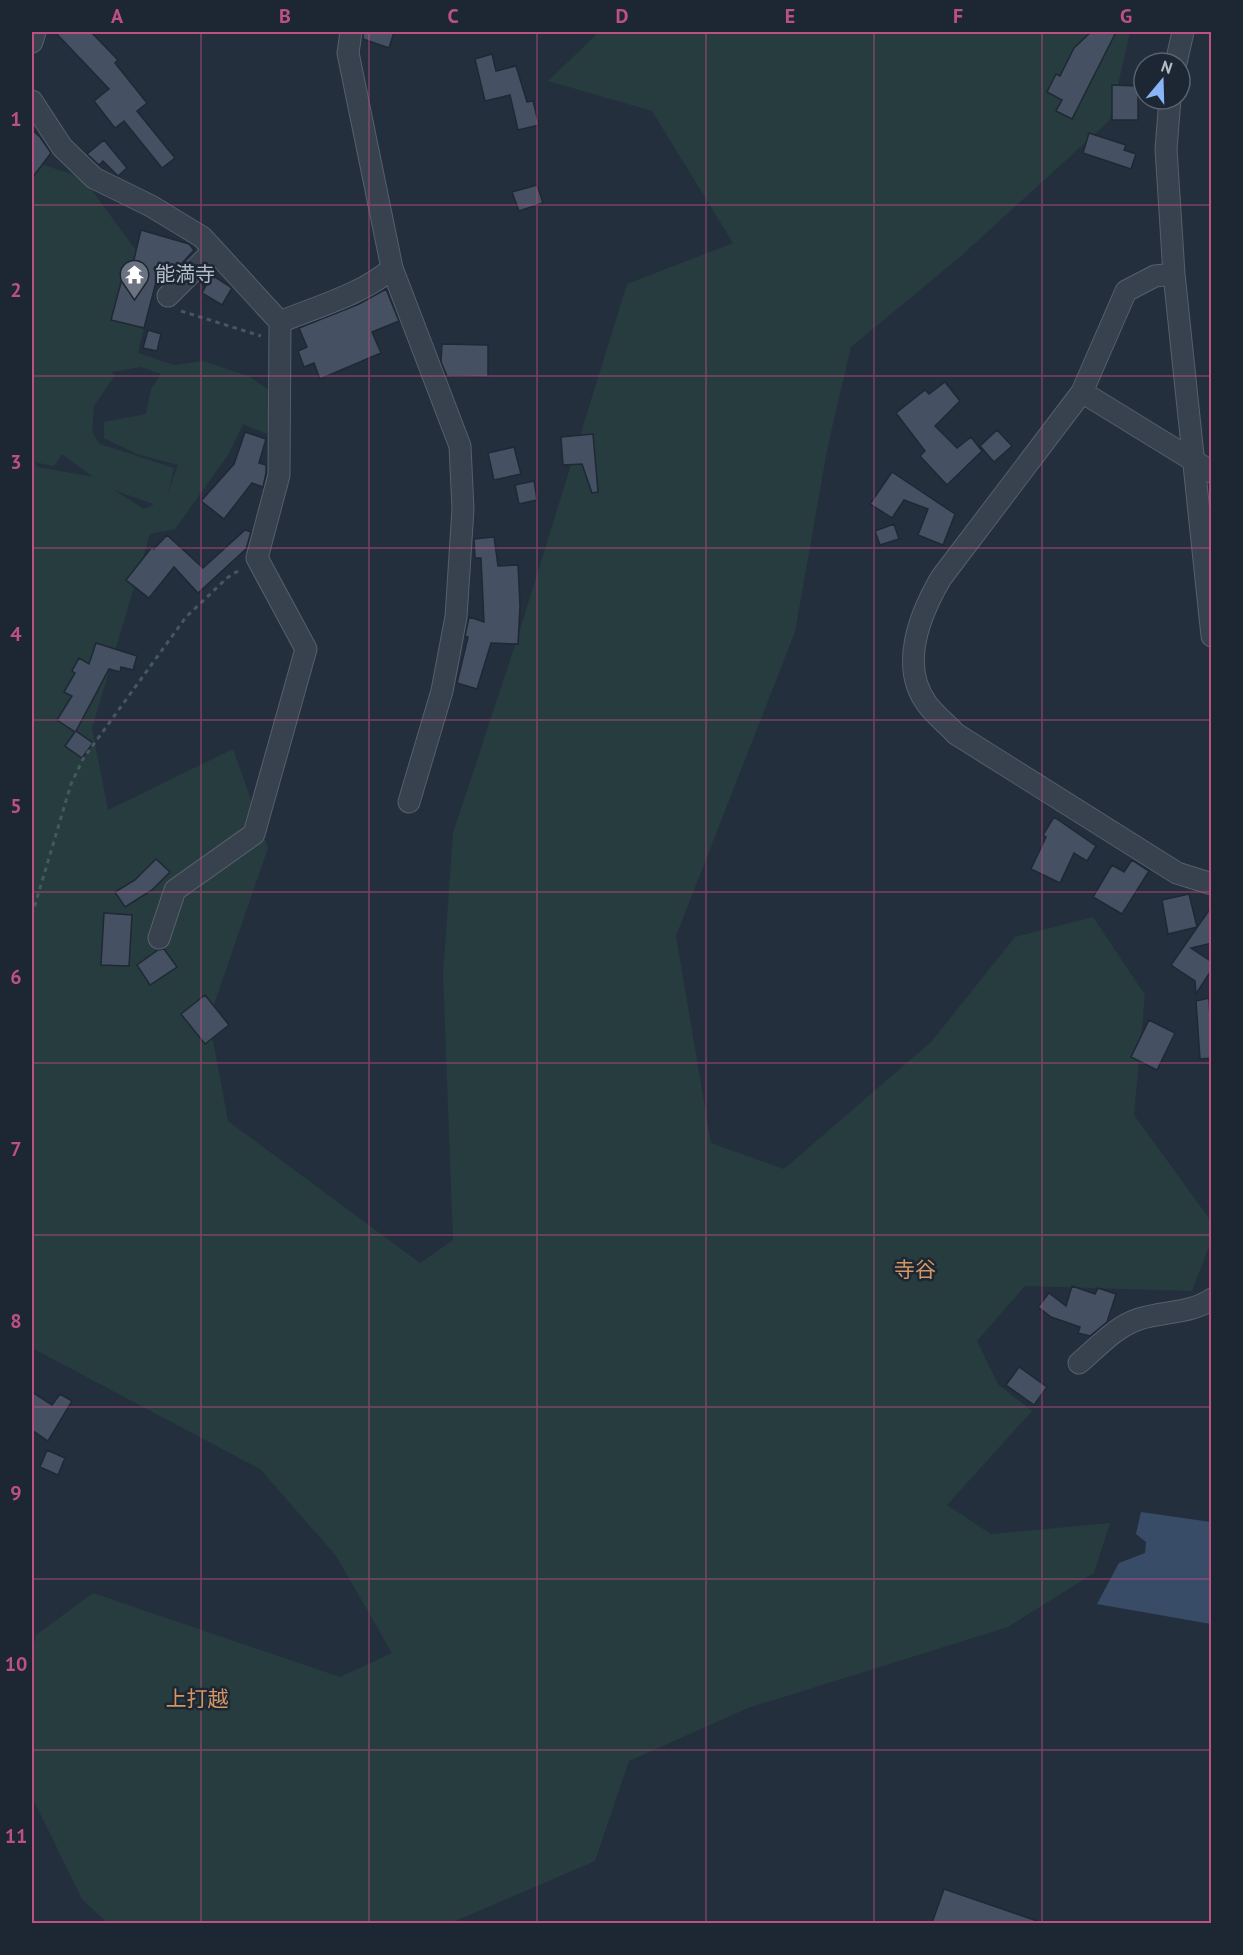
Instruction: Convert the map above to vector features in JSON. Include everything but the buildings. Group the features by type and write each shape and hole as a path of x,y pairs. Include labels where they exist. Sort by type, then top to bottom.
{"street":[{"path":"32,42 35,32"},
{"path":"351,32 348,53 392,268 460,446 463,509 456,617 442,691 409,802"},
{"path":"1179,51 1183,32"},
{"path":"32,101 62,147 94,178 192,231 214,250 280,332 279,475 257,558 306,649 254,834 175,890 159,938"},
{"path":"1169,111 1166,149 1174,274 1203,467 1212,636"},
{"path":"173,303 214,250"},
{"path":"280,332 383,277 392,268"},
{"path":"1174,274 1155,276 1126,291 1082,392 941,578 929,598 917,631 913,664 915,681 927,703 956,734 1177,873 1212,884"},
{"path":"1082,392 1203,467"},
{"path":"1079,1363 1123,1325 1142,1318 1183,1311 1212,1299"}],"path":[{"path":"173,303 280,332"},
{"path":"32,915 71,784 83,759 186,617 227,578 257,558"}],"green space":[{"path":"599,32 1130,32 1110,120 961,256 851,347 828,445 795,632 676,936 711,1143 784,1169 931,1042 1015,937 1093,917 1145,995 1134,1115 1211,1221 1211,1241 1192,1291 1025,1286 977,1341 998,1384 1032,1411 947,1505 991,1534 1110,1523 1094,1573 1008,1627 748,1708 629,1761 595,1861 451,1923 107,1923 82,1899 32,1797 32,1654 36,1635 93,1593 340,1677 392,1653 336,1556 260,1469 32,1348 32,161 83,178 157,279 124,271 111,319 144,328 138,353 174,365 203,361 250,377 273,393 267,434 243,424 228,455 175,529 150,534 92,728 108,810 233,749 268,848 209,1019 228,1121 420,1263 453,1240 443,974 453,833 518,636 627,284 733,243 652,111 548,81","holes":["141,367 161,374 151,389 146,414 104,422 104,438 137,454 178,465 168,493 174,468 100,444 92,432 94,406 115,375 111,372","62,454 93,477 38,467 34,462 54,466","114,490 153,504 144,509"]}],"water":[{"path":"1141,1512 1211,1522 1211,1624 1097,1604 1119,1563 1145,1553 1146,1542 1136,1534"}],"place":[{"name":"能満寺","path":"134,300"}],"district":[{"name":"寺谷","path":"915,1270"},
{"name":"上打越","path":"197,1699"}]}
